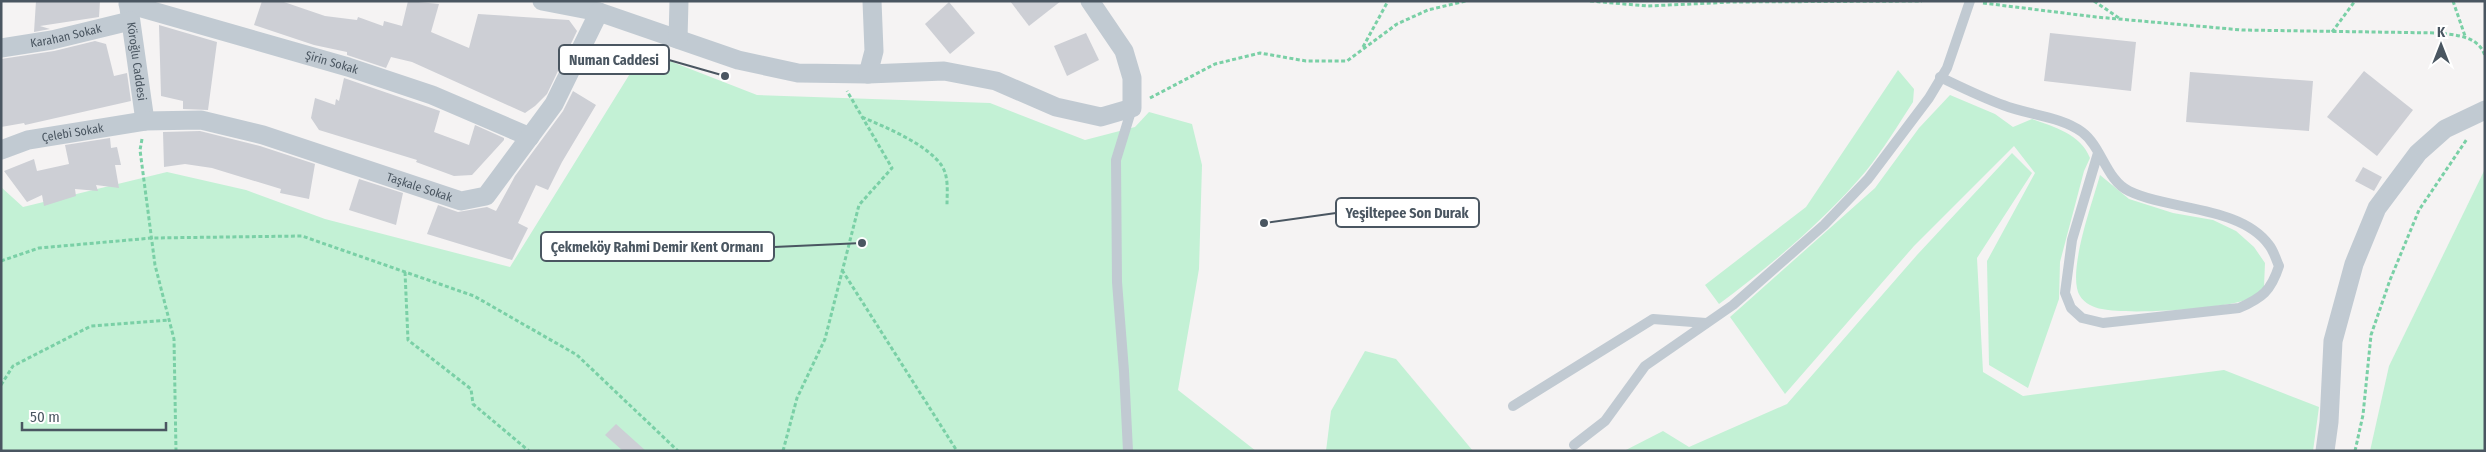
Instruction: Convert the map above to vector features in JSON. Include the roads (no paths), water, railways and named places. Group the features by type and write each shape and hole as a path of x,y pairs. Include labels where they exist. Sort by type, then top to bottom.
{"street":[{"path":"542,1 599,12 738,60 798,73 944,72 996,81 1056,107 1101,117 1132,108 1132,78 1124,51 1090,1"},
{"path":"678,39 679,1"},
{"path":"868,74 874,51 872,1"},
{"name":"Karahan Sokak","path":"1,48 52,40 129,9"},
{"name":"Köroğlu Caddesi","path":"129,9 145,121"},
{"name":"Şirin Sokak","path":"129,9 348,67 432,95 530,137"},
{"name":"Taşkale Sokak","path":"145,121 201,120 263,135 461,201 486,196 554,104 599,12"},
{"path":"2325,451 2329,422 2333,341 2354,264 2377,208 2418,153 2445,129 2483,111"},
{"name":"Çelebi Sokak","path":"1,150 28,140 145,121"}],"lane":[{"path":"1574,445 1605,420 1645,366 1733,305 1817,231 1868,179 1929,98 1947,68 1970,1"},
{"path":"1940,77 2004,106 2061,122 2083,133 2098,152 2116,180 2128,190 2250,226 2269,245 2279,266 2274,282 2260,299 2239,308 2103,323 2082,318 2071,308 2065,293 2067,266 2072,240 2098,152"},
{"path":"1128,451 1117,282 1116,160 1132,108"},
{"path":"1513,406 1653,319 1706,323"}],"place":[{"name":"Numan Caddesi","path":"725,76"},
{"name":"Yeşiltepee Son Durak","path":"1264,223"},
{"name":"Çekmeköy Rahmi Demir Kent Ormanı","path":"862,243"}]}
